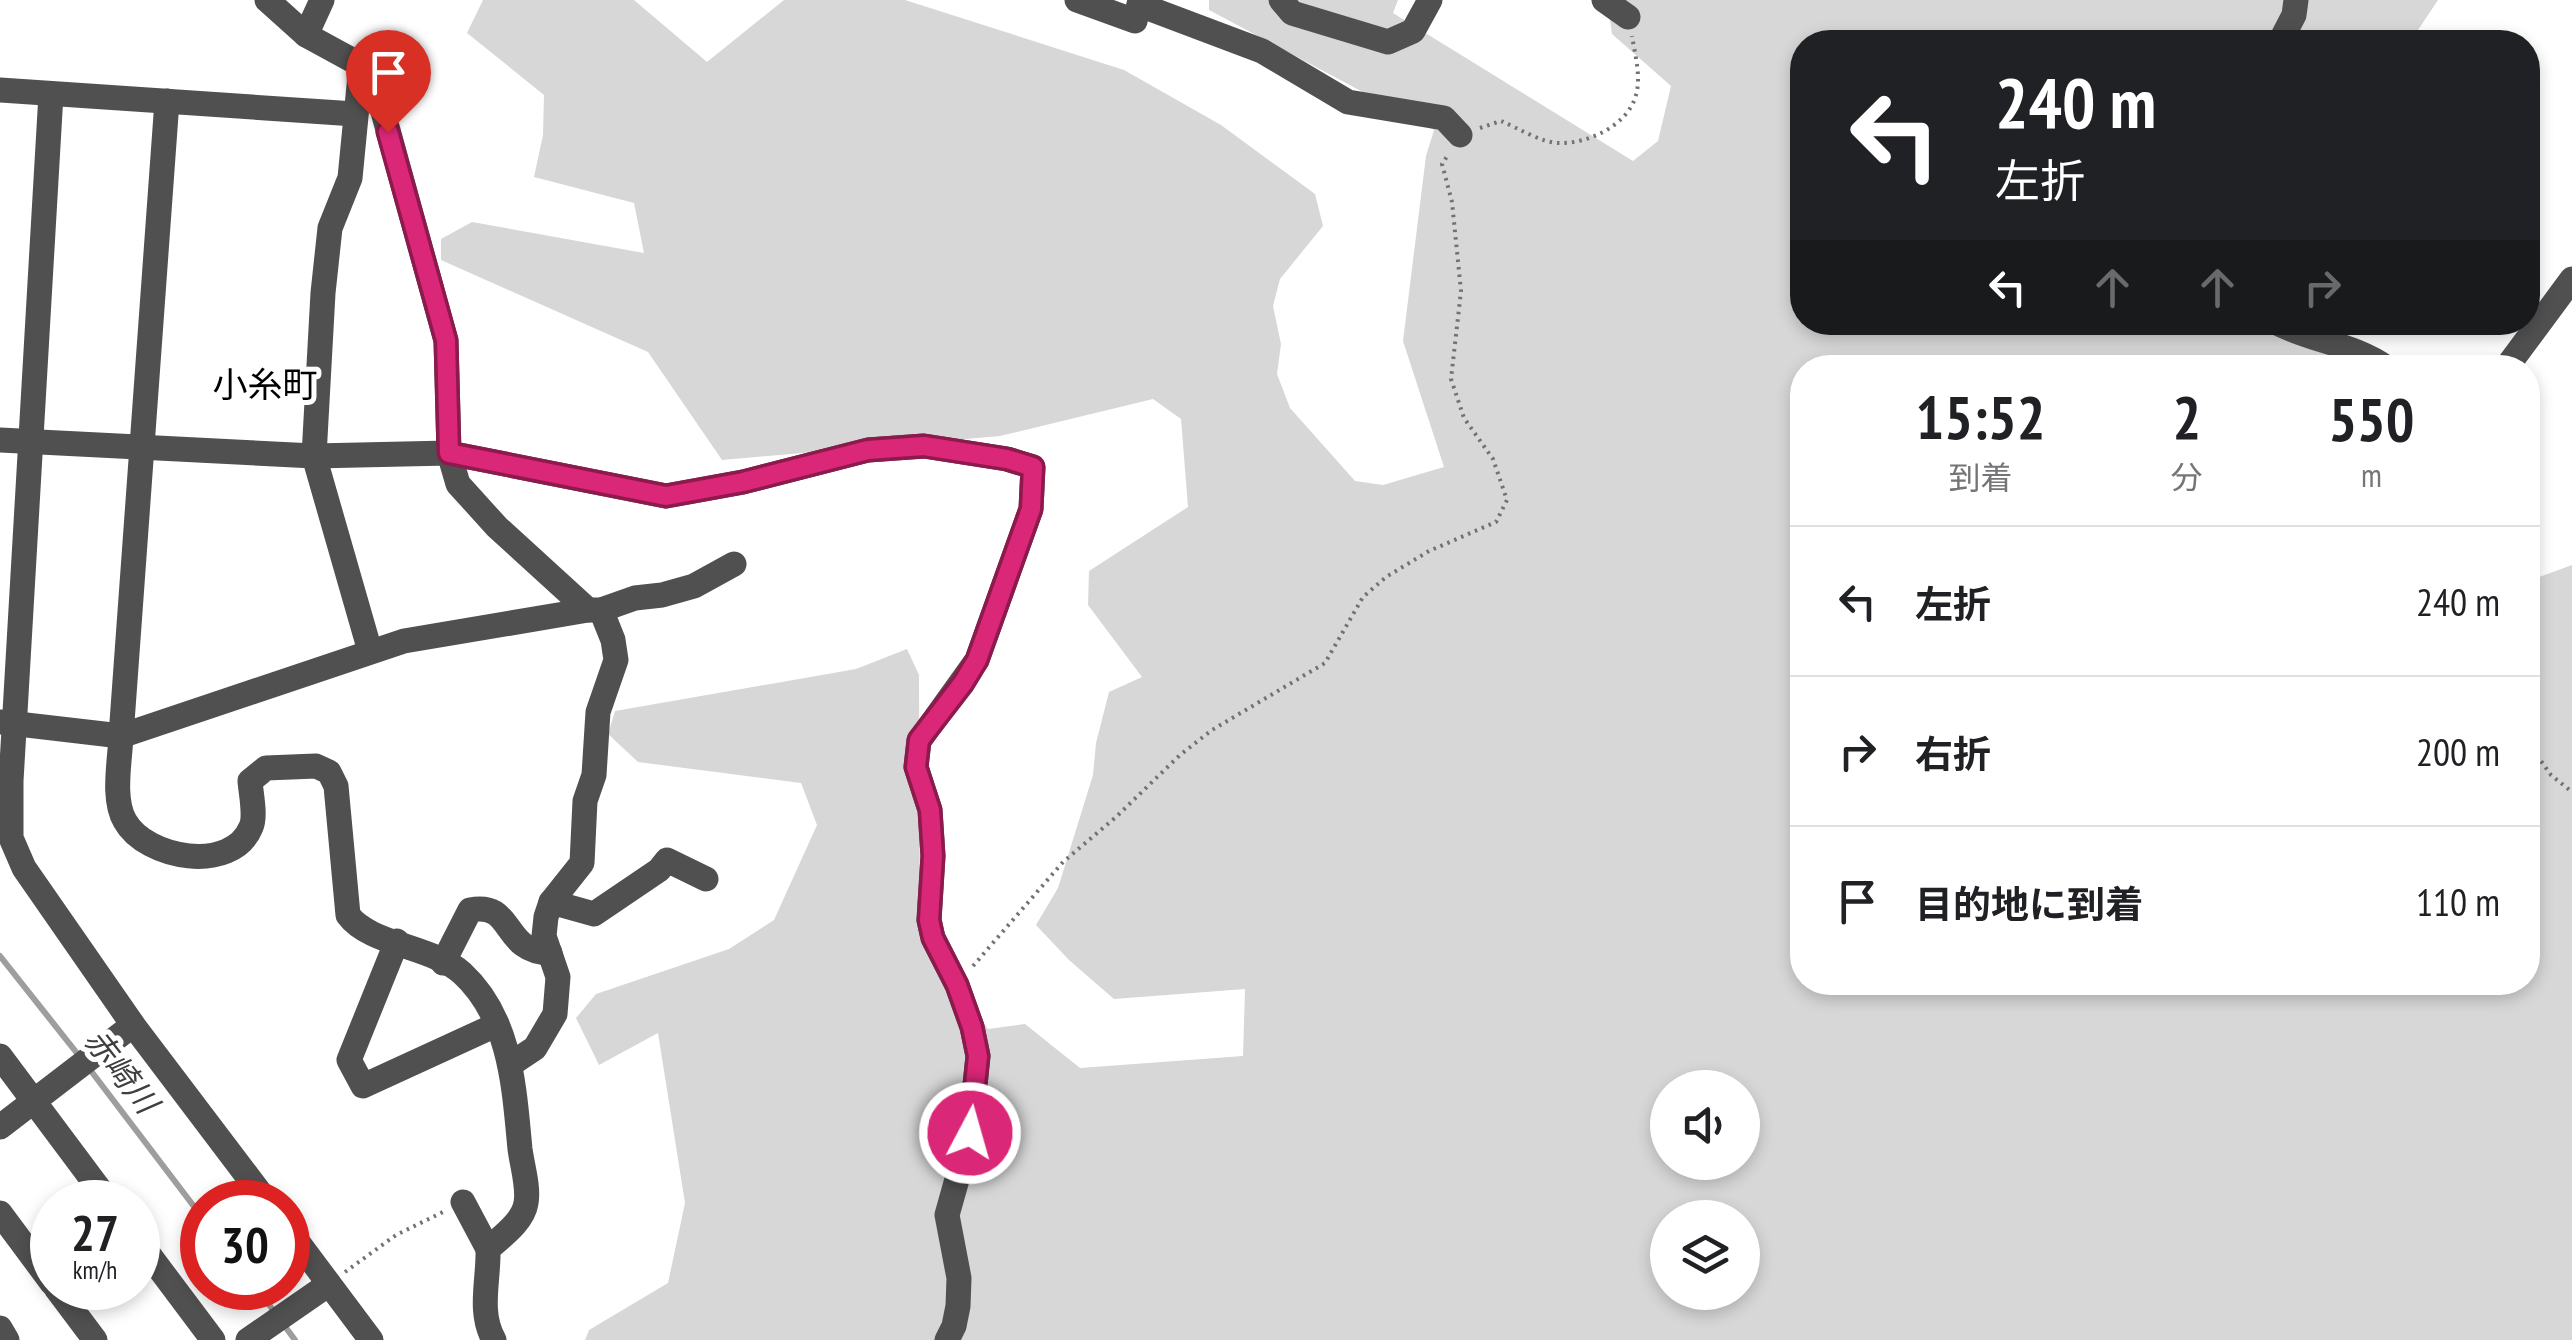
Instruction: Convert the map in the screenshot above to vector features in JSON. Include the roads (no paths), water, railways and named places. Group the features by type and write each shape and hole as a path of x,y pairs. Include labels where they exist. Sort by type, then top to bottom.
{"street":[{"path":"267,0 306,35 362,65 380,101 446,340 449,453 458,484 497,527 594,610 613,640 616,660 598,712 594,776 585,800 582,863 551,902 544,936 558,976 556,1014 535,1048 511,1064"},
{"path":"306,35 322,0"},
{"path":"1077,0 1134,21 1140,3 1262,50 1348,102 1444,118 1460,135"},
{"path":"1281,0 1292,13 1388,42 1414,31 1430,0"},
{"path":"1604,0 1628,17"},
{"path":"2286,30 2296,0"},
{"path":"362,65 350,178 330,228 322,293 314,456 370,652"},
{"path":"0,90 356,114"},
{"path":"52,94 31,441 7,723 11,838 24,868 132,1025 250,1180"},
{"path":"167,101 121,736 120,804 124,820 133,832 157,849 182,856 223,852 243,839 253,825 250,781 266,768 316,766 329,772 336,786 348,915 358,928 458,969 486,998 511,1064 526,1203 513,1226 488,1249"},
{"path":"2540,322 2572,279"},
{"path":"2304,335 2365,355"},
{"path":"0,440 314,456 449,453 666,496 743,482 868,450 924,446 1033,467 1031,509 977,660 919,740 916,767 930,810 933,856 929,920 933,938 957,985 978,1056 970,1133 947,1215 959,1278 956,1316 946,1340"},
{"path":"7,723 121,736 404,641 662,595 694,586 734,564"},
{"path":"551,902 594,914 660,870 667,860 706,879"},
{"path":"443,963 470,910 477,908 501,916 530,952 550,952"},
{"path":"397,941 349,1060 363,1086 496,1025"},
{"path":"0,1127 132,1025"},
{"path":"0,1056 92,1180"},
{"path":"463,1202 488,1249 484,1310 494,1340"},
{"path":"0,1213 30,1253"},
{"path":"310,1259 371,1340"},
{"path":"160,1269 213,1340"},
{"path":"248,1340 329,1284"},
{"path":"73,1310 95,1340"},
{"path":"0,1328 8,1340"}],"waterway":[{"name":"赤崎川","path":"0,956 80,1057"},
{"name":"赤崎川","path":"88,1067 180,1188"},
{"name":"赤崎川","path":"273,1310 277,1315"},
{"name":"赤崎川","path":"284,1325 295,1340"}],"district":[{"name":"小糸町","path":"265,385"}]}
